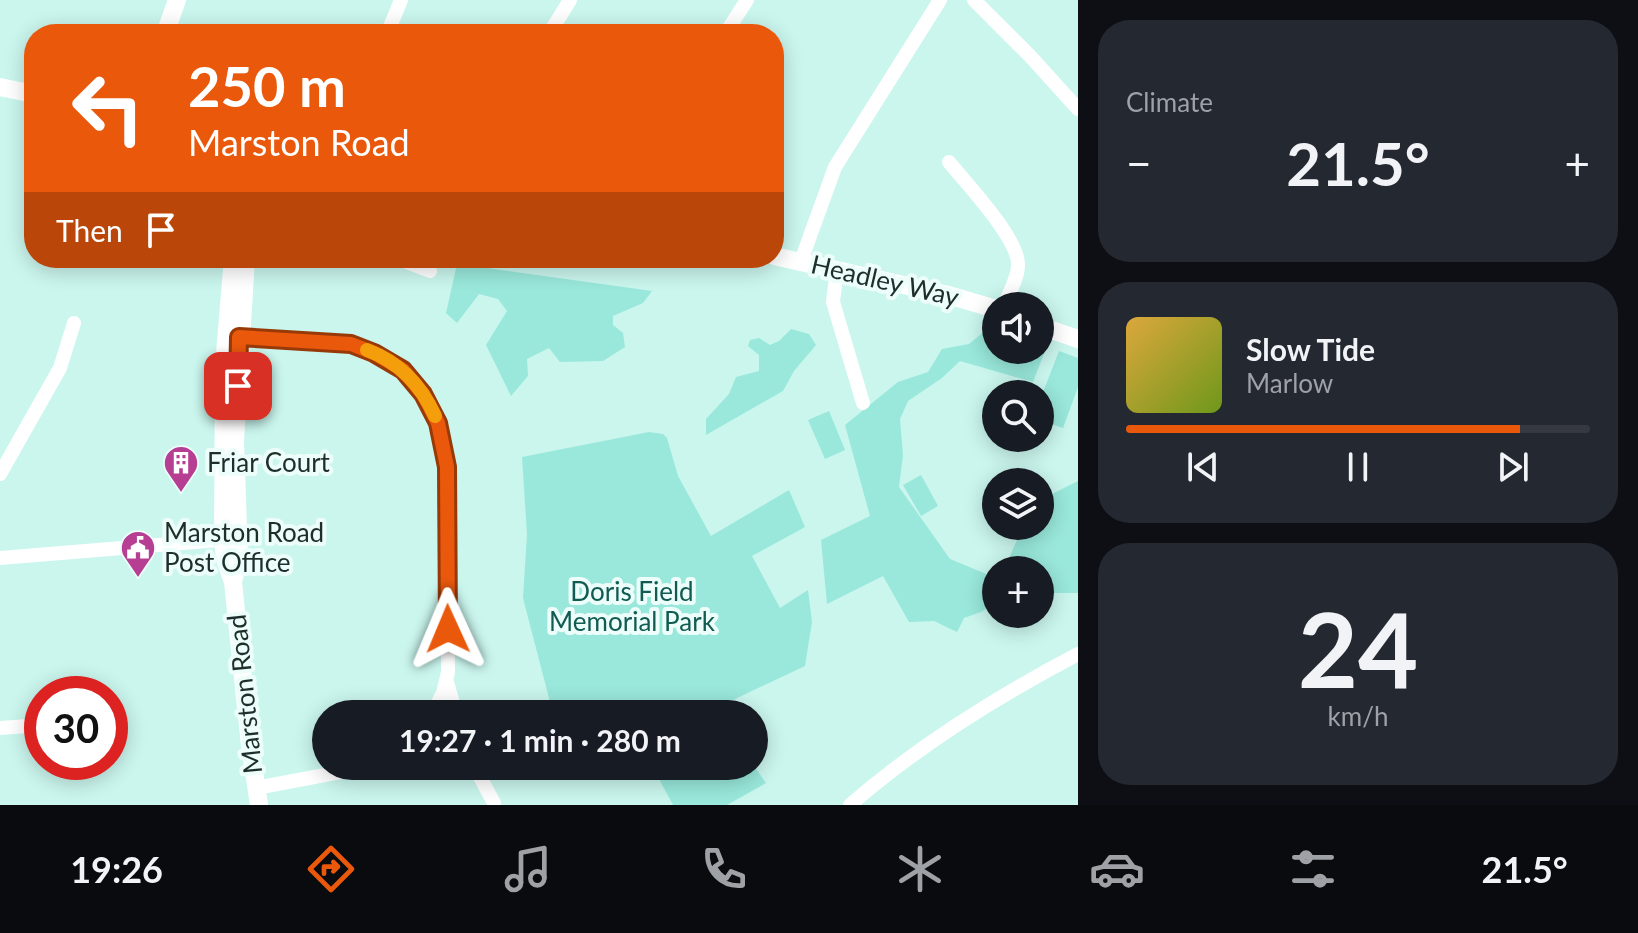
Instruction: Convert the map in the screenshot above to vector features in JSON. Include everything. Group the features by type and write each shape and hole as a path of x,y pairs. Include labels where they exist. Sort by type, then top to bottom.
{"main road":[{"path":"0,87 24,92"},
{"name":"Headley Way","path":"784,258 982,305"},
{"name":"Marston Road","path":"233,268 231,366 235,441 230,538 239,557 233,582 257,796"},
{"name":"Marston Road","path":"231,366 239,337 245,268"},
{"path":"1054,331 1078,339"}],"street":[{"path":"391,24 401,0"},
{"path":"555,24 570,0"},
{"path":"731,24 747,0"},
{"path":"801,261 835,167 940,0"},
{"path":"974,0 1078,109"},
{"path":"949,162 980,211 1005,231 1018,255 1017,272 1009,292"},
{"path":"422,268 430,271"},
{"path":"837,269 833,302 863,403"},
{"path":"0,474 60,368 74,323"},
{"path":"239,337 351,344 403,370 429,402 441,434 447,467 447,682 452,700"},
{"path":"0,558 230,538"},
{"path":"850,805 940,735 1078,654"},
{"path":"439,700 447,682"},
{"path":"0,728 24,726"},
{"path":"257,796 318,780"},
{"path":"482,780 494,803"}],"green space":[{"path":"456,268 486,268 652,291 643,303 613,316 613,325 623,333 625,347 603,361 560,362 549,348 527,359 528,376 511,396 486,345 507,311 498,299 479,294 457,323 446,313"},
{"path":"791,329 809,334 816,345 794,371 783,391 706,435 706,419 729,394 736,377 759,371 759,355 748,346 750,340 759,338 770,345"},
{"path":"982,333 982,364 1040,364 1034,380 960,361 942,378 908,401 900,419 903,455 899,487 950,559 982,572 982,611 964,618 957,632 934,621 909,622 883,576 827,604 821,540 870,516 845,425 898,382 928,372 942,349 969,344"},
{"path":"1059,351 1078,358 1078,387 1063,428 1054,425 1054,380 1048,380"},
{"path":"829,411 845,450 825,459 808,420"},
{"name":"Doris Field Memorial Park","path":"649,432 663,434 667,438 678,476 711,536 789,490 805,527 752,556 780,608 808,590 812,622 805,666 733,700 549,700 523,598 527,534 522,457"},
{"path":"921,475 938,506 921,516 903,485"},
{"path":"1078,481 1078,593 1054,593 1054,556 1010,556 1017,540 1054,540 1054,493"},
{"path":"660,780 764,780 766,783 727,805 673,805"}],"slow traffic":[{"path":"367,350 403,370 429,402 435,416"}],"place":[{"name":"Friar Court","path":"181,494"},
{"name":"Marston Road Post Office","path":"138,579"}],"route":[{"path":"238,386 239,337 351,344 386,359 415,383 429,402 438,423 447,467 448,629"}]}
